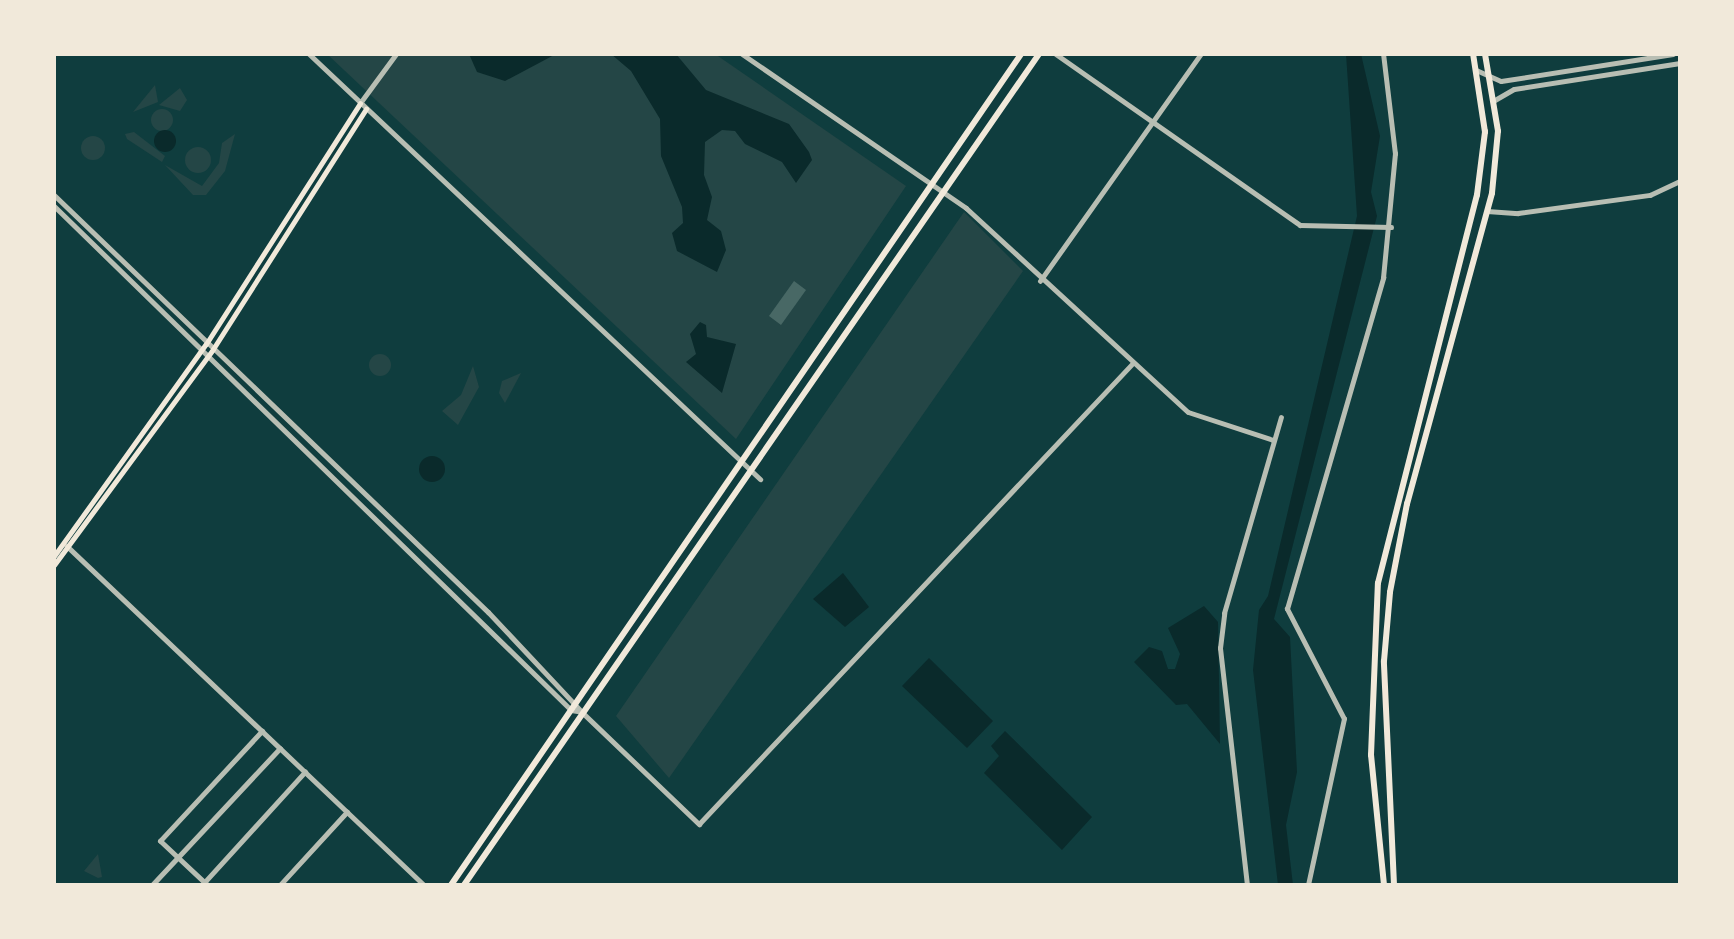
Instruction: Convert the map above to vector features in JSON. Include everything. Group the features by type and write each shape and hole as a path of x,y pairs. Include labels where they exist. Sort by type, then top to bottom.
{"main road":[{"path":"451,885 929,180 1021,54"},
{"path":"464,885 940,188 1038,54"},
{"path":"1384,885 1371,755 1378,583 1477,195 1485,132 1473,54"},
{"path":"1394,885 1384,674 1390,592 1407,504 1487,211 1498,131 1485,54"},
{"path":"54,565 206,344 360,103"},
{"path":"54,556 66,545 213,349 366,109"}],"street":[{"path":"309,54 760,479"},
{"path":"366,109 368,98 396,54"},
{"path":"743,54 940,188 1188,412 1273,440"},
{"path":"1056,54 1300,225 1391,227"},
{"path":"1040,281 1201,54"},
{"path":"1308,885 1344,719 1287,609 1383,278 1391,227 1395,154 1382,54"},
{"path":"1476,70 1490,81 1673,54"},
{"path":"1493,101 1514,89 1680,63"},
{"path":"360,103 368,98"},
{"path":"1487,211 1518,213 1650,195 1680,181"},
{"path":"54,195 577,700 582,712 699,824 1133,363"},
{"path":"54,206 571,710 582,712"},
{"path":"1247,885 1220,648 1273,440 1282,417"},
{"path":"66,545 424,885"},
{"path":"262,731 160,841 204,884 305,772"},
{"path":"152,885 280,748"},
{"path":"280,885 347,812"}],"shaded area":[{"path":"327,54 715,54 906,186 736,439"},
{"path":"469,54 556,54 505,81 477,72"},
{"path":"611,54 676,54 706,90 789,124 809,152 812,160 796,183 782,162 745,144 735,131 722,130 705,142 704,175 712,197 707,220 721,231 726,250 717,272 677,251 672,233 683,223 682,207 661,156 660,119 631,71"},
{"path":"1346,54 1361,54 1380,136 1371,192 1377,216 1274,619 1290,637 1297,772 1286,825 1293,885 1278,885 1253,670 1259,610 1268,596 1357,216"},
{"path":"155,85 158,102 133,112"},
{"path":"180,88 187,100 180,111 159,105"},
{"path":"162,109 170,112 173,120 170,128 162,131 154,128 151,120 154,112"},
{"path":"165,130 175,137 176,141 169,151 165,152 155,145 154,141 161,131"},
{"path":"134,132 165,156 162,162 127,139 125,134"},
{"path":"235,134 225,171 206,195 193,195 165,165 202,186 219,163 222,143"},
{"path":"93,136 102,139 105,148 102,157 93,160 84,157 81,148 84,139"},
{"path":"198,147 207,151 211,160 207,169 198,173 189,169 185,160 189,151"},
{"path":"964,212 1023,271 669,778 616,716"},
{"path":"700,322 706,325 707,337 736,344 722,393 686,362 696,354 690,334"},
{"path":"380,354 388,357 391,365 388,373 380,376 372,373 369,365 372,357"},
{"path":"473,366 479,387 458,425 442,411 461,395"},
{"path":"521,373 505,403 499,393 502,381"},
{"path":"432,456 441,460 445,469 441,478 432,482 423,478 419,469 423,460"},
{"path":"843,573 869,607 845,627 813,599"},
{"path":"1204,606 1218,622 1220,744 1187,704 1176,705 1134,662 1149,647 1162,651 1168,669 1175,669 1180,654 1168,628"},
{"path":"929,658 993,721 967,748 902,686"},
{"path":"1005,731 1092,817 1062,850 984,773 999,756 991,746"},
{"path":"98,854 102,877 98,878 84,871"}],"building":[{"path":"794,281 806,290 781,325 769,316"}]}
